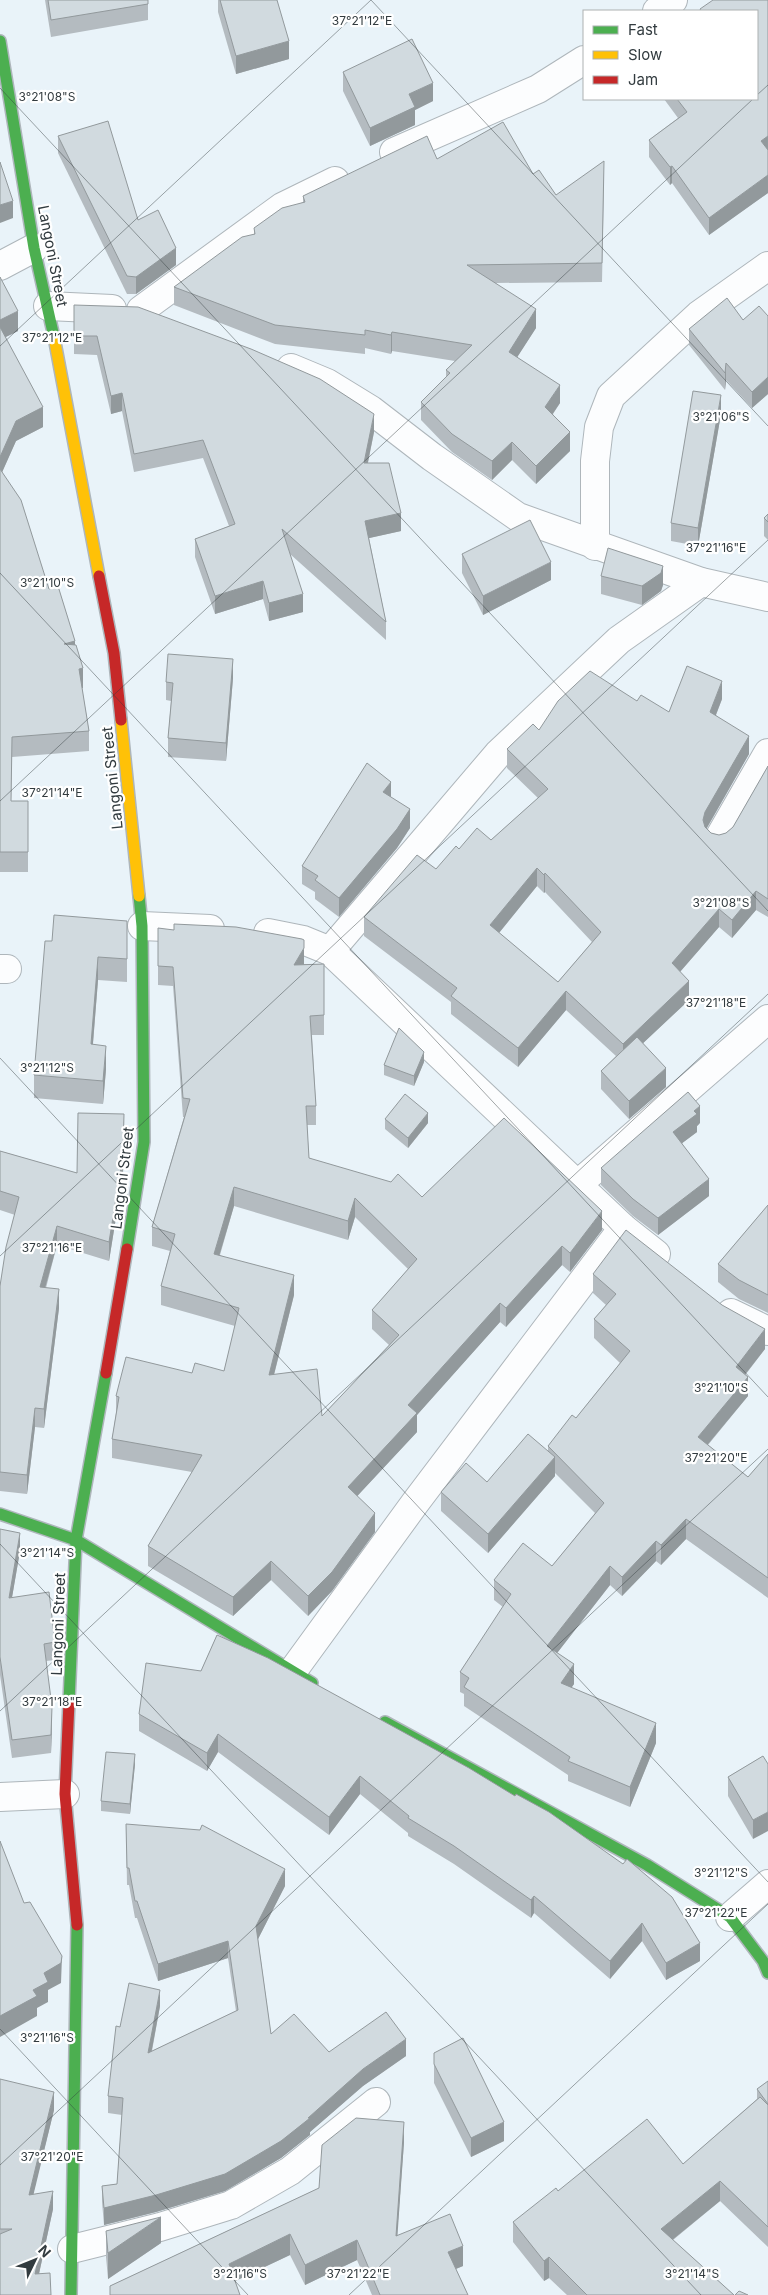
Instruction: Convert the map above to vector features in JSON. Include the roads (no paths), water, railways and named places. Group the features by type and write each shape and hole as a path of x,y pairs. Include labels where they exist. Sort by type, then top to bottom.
{"street":[{"path":"659,10 674,0"},
{"name":"Langoni Street","path":"0,41 34,248 48,306 114,653 142,926 144,1142 113,1335 76,1540 65,1794 78,1936 71,2295"},
{"path":"141,310 282,207 404,147 538,89 583,61"},
{"path":"0,266 34,248"},
{"path":"596,546 595,461 599,427 611,396 699,315 768,266"},
{"path":"48,306 141,310 168,320"},
{"path":"266,356 327,383 371,410 432,457 518,517 701,582 768,597"},
{"path":"330,951 498,754 619,640 701,582"},
{"path":"719,838 768,753"},
{"path":"142,926 264,932 303,940 330,951 623,1228 677,1270"},
{"path":"577,1185 768,1019"},
{"path":"292,1672 415,1503 623,1228"},
{"path":"715,1300 731,1312 768,1331"},
{"path":"0,1514 76,1540 318,1686"},
{"path":"370,1714 647,1865 730,1917 762,1961 768,1973"},
{"path":"0,1797 65,1794"},
{"path":"730,1917 768,1884"},
{"path":"72,2249 160,2227 231,2206 290,2171 376,2102"}]}
